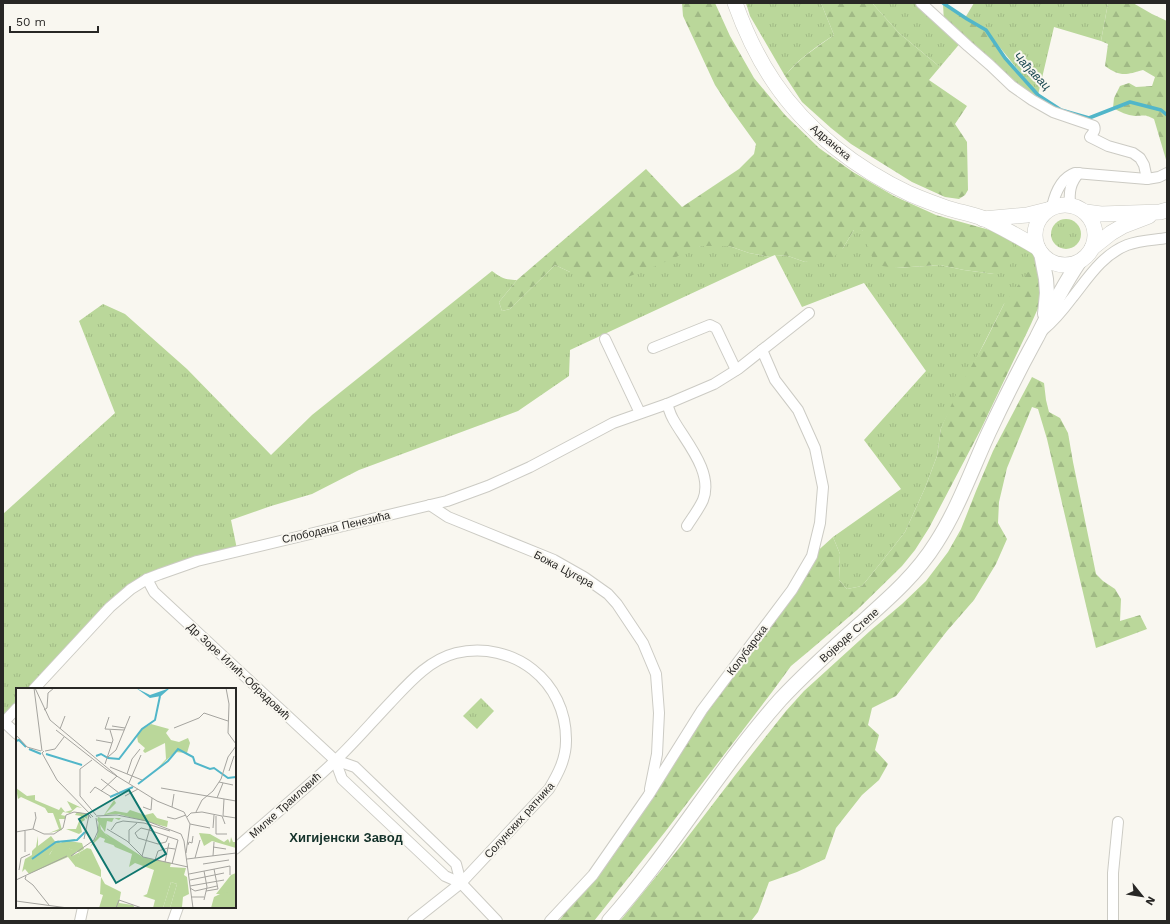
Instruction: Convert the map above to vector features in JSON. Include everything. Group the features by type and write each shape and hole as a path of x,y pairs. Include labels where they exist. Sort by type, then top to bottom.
{"main road":[{"name":"Адранска","path":"735,3 753,46 774,82 794,108 828,142 882,180 931,202 983,219 1039,250"},
{"path":"1058,205 1076,206 1086,212 1101,214 1163,211 1123,226 1111,233 1092,248 1079,262 1067,265 1055,263 1045,257 1039,250 1035,238 1036,227 1040,218 1050,209 1058,205"},
{"name":"Адранска","path":"983,219 1027,215 1050,209"},
{"path":"1086,212 1092,221 1095,232 1092,248"}],"street":[{"path":"922,3 1012,86 1027,97 1053,112 1094,126 1094,131 1090,137 1108,146 1133,153 1140,158 1144,165 1147,179"},
{"path":"1070,205 1070,188 1073,180 1079,173"},
{"path":"1050,209 1063,180 1071,174 1079,173 1147,179 1159,177 1167,173"},
{"path":"1037,336 1055,319 1093,271 1108,256 1129,244 1167,238"},
{"name":"Војводе Степе","path":"1039,250 1046,279 1047,293 1045,320"},
{"name":"Војводе Степе","path":"609,921 655,864 778,703 812,668 892,596 928,556 940,537 957,504 1001,408 1045,320 1079,262"},
{"name":"Слободана Пенезића","path":"35,688 110,607 131,589 147,579 197,561 430,505 488,486 523,470 613,423 667,404 714,384 736,370 809,313"},
{"path":"652,348 710,325 716,328 736,370"},
{"path":"605,338 640,413"},
{"name":"Колубарска","path":"550,921 593,875 648,796 702,710 792,590 812,556 820,523 823,487 815,448 798,410 775,380 762,350"},
{"path":"667,404 672,418 698,460 705,486 703,499 686,526"},
{"name":"Божа Цугера","path":"430,505 448,517 554,560 584,577 608,594 617,604 643,642 656,674 659,713 658,754 648,796"},
{"name":"Др Зоре Илић-Обрадовић","path":"147,579 154,592 335,760 355,767 456,864 461,883"},
{"name":"Солунских ратника","path":"335,760 418,675 439,659 454,653 469,650 497,652 512,656 526,664 546,681 559,703 565,725 566,742 564,758 550,789 461,883 413,921"},
{"path":"16,709 3,722 16,733"},
{"name":"Др Зоре Илић-Обрадовић","path":"335,760 342,779 445,876 461,883 497,921"},
{"name":"Милке Траиловић","path":"236,848 335,760"},
{"path":"1113,921 1113,873 1118,822"},
{"path":"80,921 83,908"},
{"path":"173,921 178,908"}],"green space":[{"path":"682,3 715,3 730,36 754,78 785,115 819,148 853,172 894,196 936,215 1004,234 1013,245 1012,259 1008,270 994,274 940,265 896,268 875,265 862,230 854,230 843,248 834,257 805,262 788,256 775,255 770,257 749,253 729,246 701,246 610,284 570,272 555,265 510,309 502,311 499,302 517,280 646,169 682,207 739,169 754,154 756,144 715,85 683,16"},
{"path":"746,3 821,3 834,35 801,59 785,76 750,16"},
{"path":"821,3 872,3 899,33 940,67 929,80 967,106 955,124 967,142 968,190 965,195 959,199 945,197 912,182 851,144 802,102 785,76 801,59 834,35"},
{"path":"872,3 921,3 962,41 940,67 899,33"},
{"path":"943,3 986,30 1005,58 1038,95 1032,100 944,24"},
{"path":"974,3 1108,3 1101,41 1054,27 1038,95 986,30 965,18"},
{"path":"1108,3 1133,3 1167,21 1167,163 1154,119 1146,116 1129,115 1113,108 1114,98 1120,86 1129,83 1136,87 1152,86 1155,77 1143,70 1123,74 1110,70 1105,66 1108,44 1101,41"},
{"path":"1066,219 1077,223 1081,234 1077,245 1066,249 1055,245 1051,234 1055,223"},
{"path":"854,230 862,230 896,268 940,265 994,274 1004,234 1035,252 1043,286 1004,304 941,428 937,456 925,488 905,532 862,586 847,589 839,580 840,554 833,537 901,489 864,440 926,371 864,283 802,307 775,255 788,256 805,262 843,248"},
{"path":"701,246 729,246 749,253 770,257 570,350 569,376 518,411 359,470 312,494 231,520 238,554 163,576 135,591 114,609 41,688 16,688 16,715 3,729 3,514 115,413 79,321 103,304 125,314 187,369 271,455 312,415 492,271 504,278 517,280 499,302 502,311 510,309 555,265 570,272"},
{"path":"1028,272 1040,277 1043,297 981,429 929,528 915,550 902,566 857,610 791,666 665,832 594,921 559,921 593,875 812,556 833,537 840,554 839,580 847,589 862,586 905,532 925,488 937,456 941,428 959,388 984,344 1004,304"},
{"path":"1032,377 1044,383 1049,412 1060,418 1068,433 1096,574 1115,589 1121,599 1120,621 1140,615 1147,629 1096,648 1047,439 1038,409 1032,407 1007,468 999,502 998,523 1007,539 996,564 974,600 947,631 896,696 872,708 868,725 879,735 875,750 888,764 879,780 862,795 836,828 825,859 797,872 769,882 758,912 751,921 620,921 786,711 804,691 926,581 948,552 961,529 993,451"},
{"path":"481,698 494,711 477,729 463,716"}],"waterway":[{"name":"Чађавац","path":"943,3 986,30 1005,58 1038,95 1061,110 1089,118 1130,102 1161,110 1167,115"}],"district":[{"name":"Хигијенски Завод","path":"346,837"}]}
